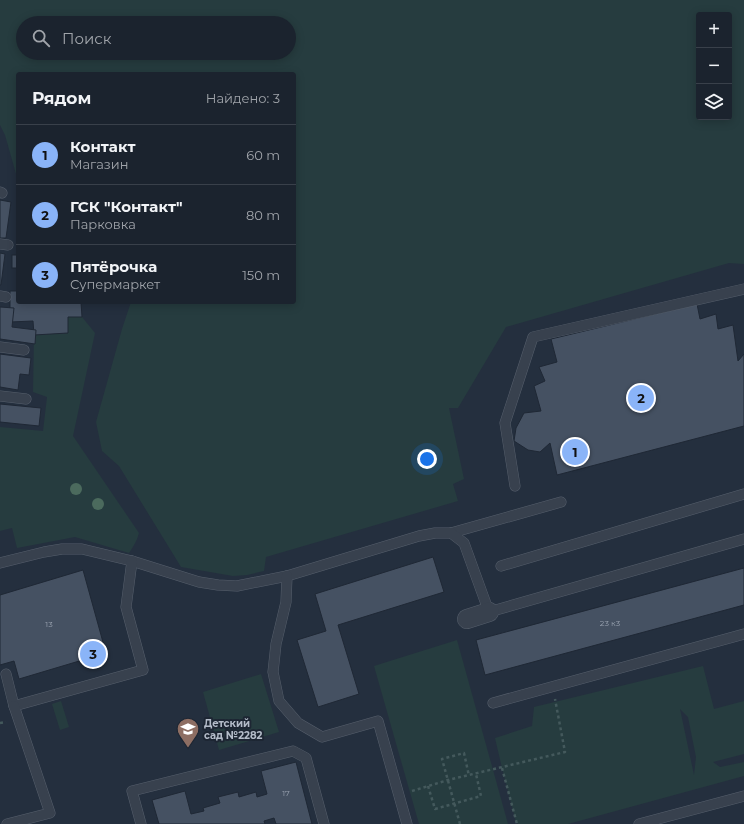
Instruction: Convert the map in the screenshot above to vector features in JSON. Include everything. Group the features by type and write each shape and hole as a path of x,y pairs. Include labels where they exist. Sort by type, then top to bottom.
{"street":[{"path":"467,619 490,612"}],"lane":[{"path":"515,486 505,424 533,337 744,289"},
{"path":"0,347 24,350"},
{"path":"0,396 26,399"},
{"path":"501,566 744,494"},
{"path":"0,563 44,552 62,549 82,549 132,561 199,582 237,586 287,576 419,536 436,533 451,533 561,502"},
{"path":"451,533 464,543 490,612 744,539"},
{"path":"14,706 143,670 126,607 132,561"},
{"path":"287,576 286,602 276,644 272,672 279,701 298,723 322,737 378,721 407,824"},
{"path":"493,703 744,634"},
{"path":"6,674 14,706 50,813 7,824"},
{"path":"142,824 132,791 293,750 306,758 324,824"},
{"path":"639,824 744,796"}],"path":[{"path":"399,795 448,780 565,752 553,686"},
{"path":"460,824 442,759 464,753 469,776"},
{"path":"502,768 517,824"},
{"path":"428,786 436,809 481,796 476,774"}],"green space":[{"path":"0,0 744,0 744,264 729,263 506,327 458,408 449,408 464,479 453,484 458,501 266,557 264,571 247,575 233,576 181,567 119,466 102,451 96,422 130,304 296,304 296,72 16,72 16,174 5,135 0,125"},
{"path":"68,317 82,317 95,333 73,436 139,533 129,553 75,537 17,548 12,528 0,531 0,427 43,431 47,397 33,392 34,335 68,333"},
{"path":"457,640 508,824 419,824 374,666"},
{"path":"703,666 714,709 744,701 744,754 713,762 720,767 744,762 744,776 568,824 518,824 516,822 495,738 532,726 534,707","holes":["680,709 688,717 696,757 694,775"]},
{"path":"261,674 279,732 219,750 203,692"},
{"path":"61,701 69,727 60,730 52,704"}],"building":[{"path":"0,200 11,202 6,238 0,238"},
{"path":"0,253 5,254 1,285 0,285"},
{"path":"12,255 16,255 16,268 12,268"},
{"path":"10,291 16,291 16,304 81,304 82,317 68,317 68,333 34,335 33,321 10,322"},
{"path":"697,304 700,319 716,314 718,329 733,325 738,361 744,354 744,426 557,475 550,443 540,452 528,450 514,441 516,428 524,413 541,411 534,386 545,381 539,367 557,362 551,339"},
{"path":"0,307 14,308 12,327 36,330 35,344 0,339"},
{"path":"0,354 31,358 29,375 20,374 18,390 0,387"},
{"path":"0,404 41,408 39,426 0,422"},
{"path":"433,557 444,592 338,625 359,694 318,707 297,640 326,631 315,594"},
{"path":"744,568 744,605 485,675 476,640"},
{"path":"83,570 106,653 19,679 14,661 0,665 0,595"},
{"path":"296,762 312,824 276,824 274,818 264,821 265,824 159,824 152,800 185,791 191,814 204,811 203,808 220,803 218,797 238,792 239,797 256,792 257,797 267,794 261,771"}],"place":[{"name":"ГСК \"Контакт\"","path":"641,398"},
{"name":"Контакт","path":"575,452"},
{"name":"Пятёрочка","path":"93,654"},
{"name":"Детский сад №2282","path":"188,748"}]}
